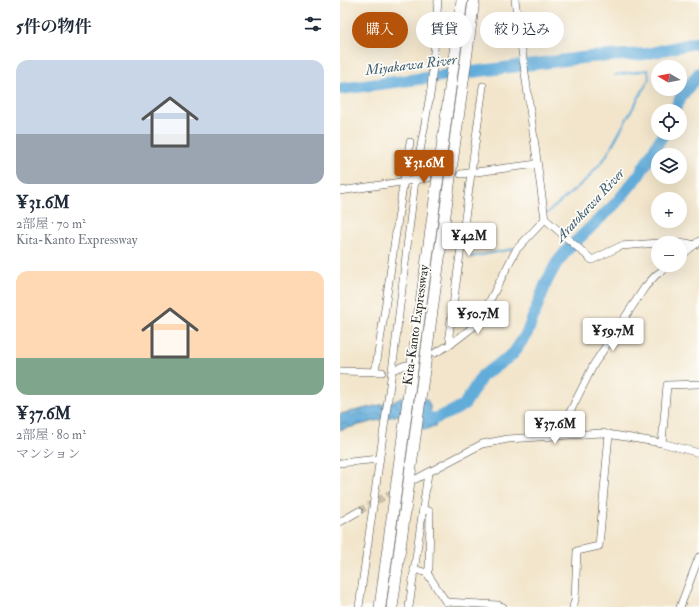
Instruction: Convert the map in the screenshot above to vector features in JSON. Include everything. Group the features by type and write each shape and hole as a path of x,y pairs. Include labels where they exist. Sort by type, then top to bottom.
{"highway":[{"name":"Kita-Kanto Expressway","path":"380,607 400,456 409,369 462,0"},
{"name":"Kita-Kanto Expressway","path":"392,607 474,0"}],"street":[{"path":"359,607 415,180 434,67 438,0"},
{"path":"516,0 545,219 589,259 596,259 621,246 651,244"},
{"path":"451,344 449,335 483,86"},
{"path":"340,372 378,372 403,182 410,142"},
{"path":"461,174 537,164"},
{"path":"340,191 428,178"},
{"path":"435,353 451,344 473,327 486,308 516,250 545,219"},
{"path":"687,251 697,243"},
{"path":"549,436 552,428 567,417 572,410 582,386 594,364 645,287 660,272"},
{"path":"452,318 480,316"},
{"path":"395,369 409,369"},
{"path":"662,443 667,385 699,384"},
{"path":"572,607 575,600 577,551 599,546 609,434"},
{"path":"416,479 482,444 508,439 609,434 662,443 699,453"},
{"path":"340,463 380,456"},
{"path":"409,607 428,473"},
{"path":"423,510 429,511 430,513 429,568 427,574"},
{"path":"340,521 359,511"},
{"path":"680,607 699,557"},
{"path":"414,569 427,574 446,602 498,605 503,607"}],"water":[{"path":"416,391 429,402 430,412 438,416 435,427 424,430 399,415 340,430 340,414 393,402"}],"waterway":[{"name":"Miyakawa River","path":"340,89 589,57 646,54 699,42"},
{"path":"546,214 587,179 605,158 649,79 648,70 615,75"},
{"name":"Aratokawa River","path":"678,104 699,73"},
{"name":"Aratokawa River","path":"424,416 434,419 464,405 482,376 513,354 527,333 546,283 556,264 568,249 616,203 639,175 660,140"},
{"path":"471,257 513,249"}],"tunnel":[{"path":"359,511 411,482"}]}
